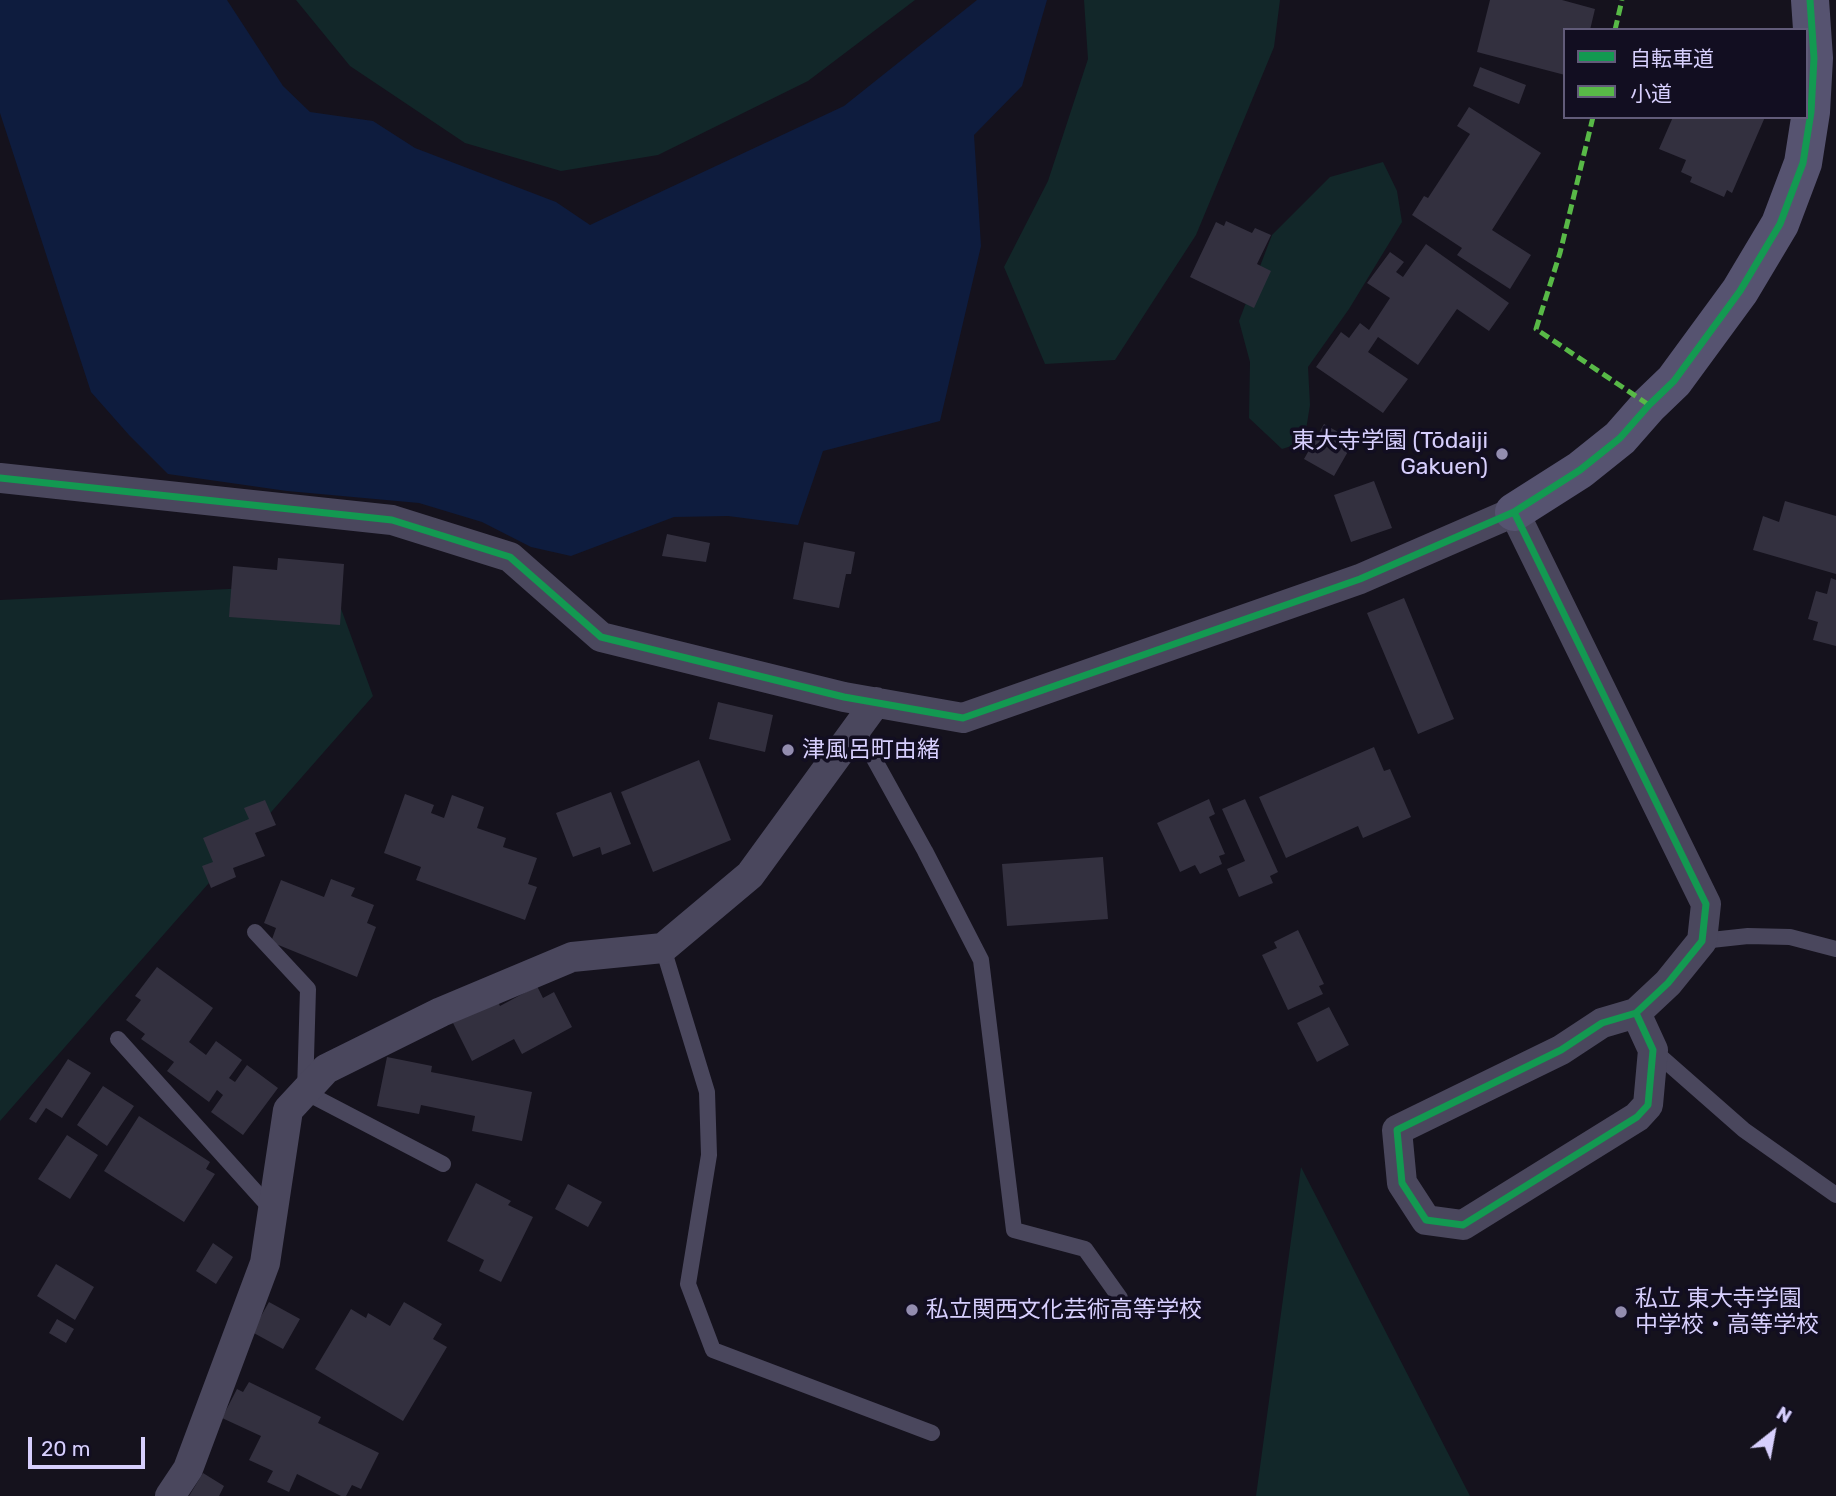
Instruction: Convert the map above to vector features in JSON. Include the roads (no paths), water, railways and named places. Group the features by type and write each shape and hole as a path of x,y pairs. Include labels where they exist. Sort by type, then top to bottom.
{"street":[{"path":"0,478 392,520 510,557 601,637 844,697 963,718 1360,579 1514,512 1580,470 1620,438 1674,381 1740,291 1780,224 1804,163 1811,112 1814,58 1810,0"},
{"path":"1514,512 1706,904 1702,941 1668,983 1636,1013 1602,1023 1561,1050 1398,1130 1402,1183 1426,1220 1463,1225 1637,1117 1648,1105 1653,1050 1636,1013"},
{"path":"170,1496 188,1469 265,1264 288,1110 326,1069 441,1012 572,957 663,948 750,875 876,702"}],"lane":[{"path":"857,728 981,960 1014,1230 1086,1249 1120,1298"},
{"path":"255,932 308,989 305,1092 443,1164"},
{"path":"1702,941 1748,936 1790,937 1836,949"},
{"path":"663,948 707,1092 709,1155 688,1284 713,1350 932,1433"},
{"path":"118,1039 273,1210"},
{"path":"1653,1050 1744,1130 1836,1195"}],"water":[{"path":"0,0 227,0 283,86 310,112 373,121 415,148 556,202 590,225 844,106 977,0 1047,0 1022,86 974,135 981,246 940,421 823,451 798,525 728,516 674,517 571,556 531,547 482,522 419,503 287,491 168,474 91,392 0,113"}],"place":[{"name":"東大寺学園 (Tōdaiji Gakuen)","path":"1502,454"},
{"name":"津風呂町由緒","path":"788,750"},
{"name":"私立関西文化芸術高等学校","path":"912,1310"},
{"name":"私立 東大寺学園 中学校・高等学校","path":"1621,1312"}]}
